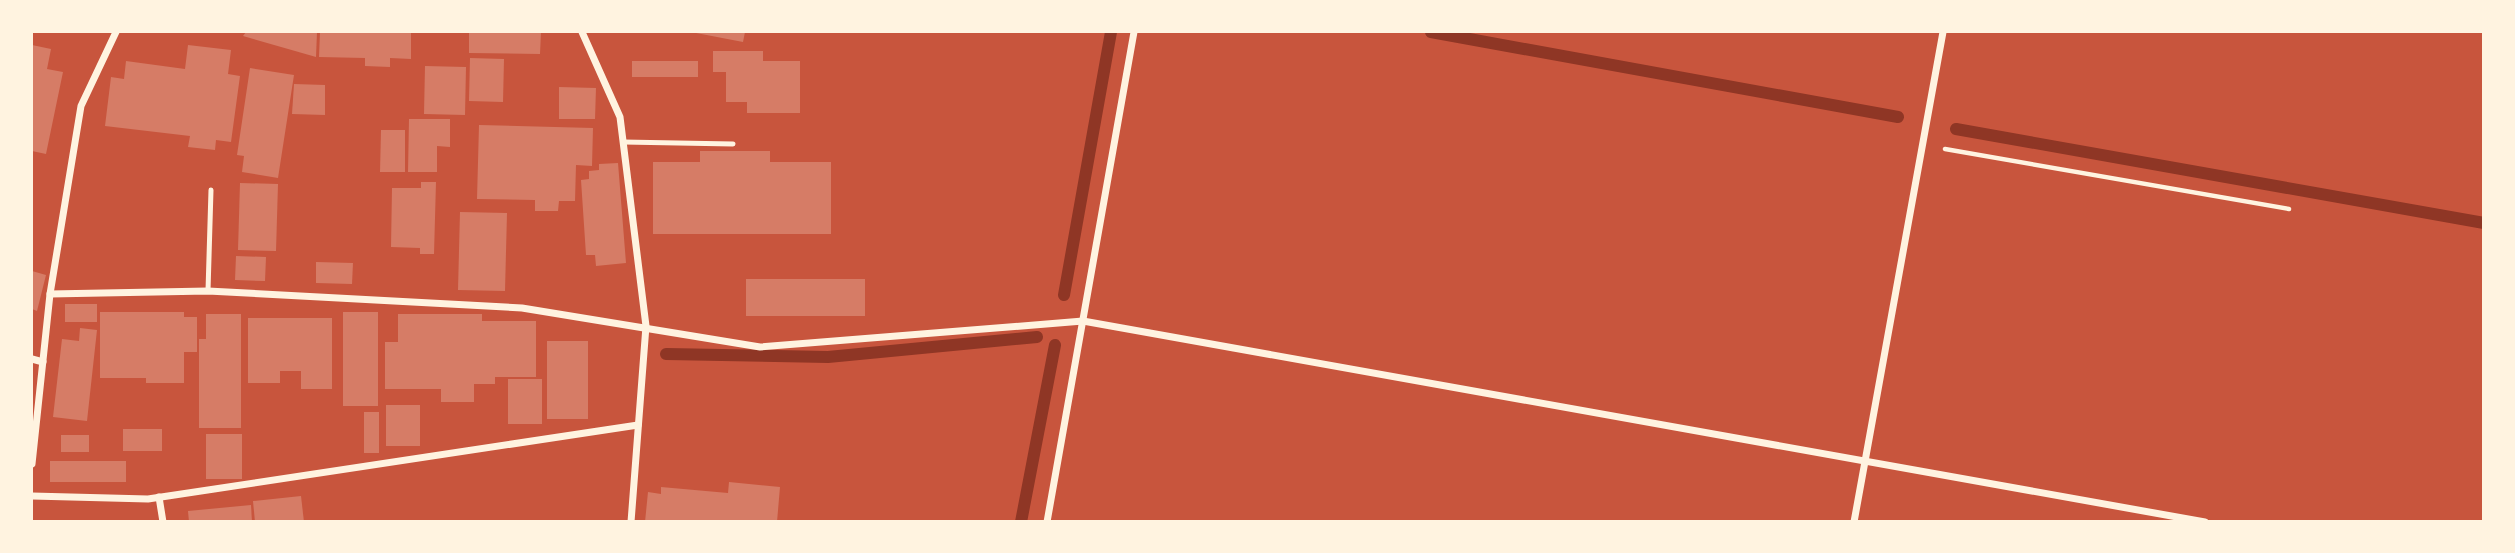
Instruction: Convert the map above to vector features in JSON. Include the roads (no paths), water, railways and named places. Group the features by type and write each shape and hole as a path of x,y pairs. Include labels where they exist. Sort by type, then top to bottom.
{"street":[{"path":"32,464 50,294 81,106 116,32"},
{"path":"582,32 620,117 646,327 631,522"},
{"path":"1047,522 1134,32"},
{"path":"1854,522 1943,32"},
{"path":"50,294 208,291 522,307 760,347 1083,321 2205,522"},
{"path":"32,359 43,362"},
{"path":"32,496 148,499 638,425"},
{"path":"159,497 163,522"}],"lane":[{"path":"623,142 733,144"},
{"path":"208,291 211,190"}],"waterway":[{"path":"1064,295 1111,32"},
{"path":"1431,32 1898,117"},
{"path":"1956,129 2484,223"},
{"path":"666,354 828,357 1037,337"},
{"path":"1021,522 1055,345"}]}
